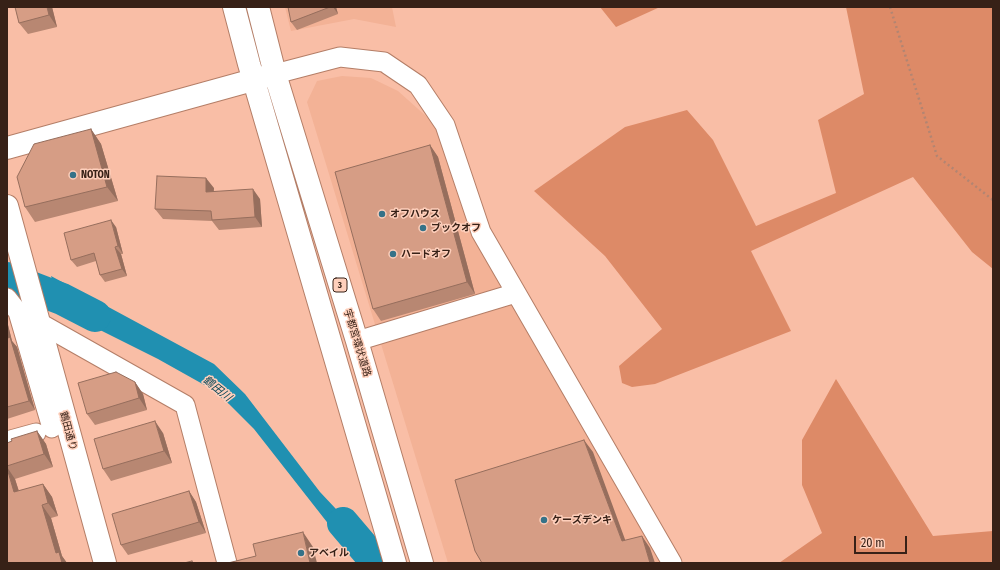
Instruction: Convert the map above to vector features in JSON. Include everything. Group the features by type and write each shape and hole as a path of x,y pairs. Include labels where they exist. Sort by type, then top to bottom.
{"main road":[{"path":"234,7 253,79 392,554"},
{"name":"宇都宮環状道路","path":"258,7 274,74 357,341 422,563"},
{"path":"7,148 274,74"},
{"name":"鶴田通り","path":"7,206 38,322 59,426 105,563"}],"street":[{"path":"274,74 340,57 384,62 418,85 445,126 482,232 672,563"},
{"path":"357,341 516,293"},
{"path":"7,298 18,312 59,426 7,441"},
{"path":"38,322 185,405 227,563"}],"path":[{"path":"890,7 937,156 993,200"}],"shaded area":[{"path":"285,7 392,7 396,27 354,19 291,31"},
{"path":"600,7 660,7 616,27"},
{"path":"846,7 993,7 993,269 972,252 913,177 751,251 791,331 655,384 632,387 622,383 619,366 662,329 605,256 534,191 625,127 687,110 713,140 756,226 836,193 818,120 864,94"},
{"path":"342,76 371,78 398,91 436,125 662,563 448,563 307,102 317,81"},
{"path":"836,379 933,536 993,531 993,563 779,563 822,533 802,485 802,440"}],"water":[{"path":"51,276 214,364 245,394 320,492 368,543 374,563 359,563 254,429 229,404 208,387 158,359 60,310"}],"building":[{"path":"15,7 47,7 49,15 19,23"},
{"path":"288,7 330,7 291,22"},
{"name":"NOTON","path":"91,129 107,187 25,207 17,177 34,144"},
{"path":"430,145 467,282 373,309 335,172"},
{"path":"157,176 206,178 206,192 253,189 255,217 212,220 211,211 155,209"},
{"path":"111,220 118,246 115,247 122,269 100,275 94,253 71,260 64,233"},
{"path":"7,336 8,338 10,337 29,401 7,407"},
{"path":"116,372 135,382 139,398 87,414 78,383"},
{"path":"155,421 164,451 103,469 94,439"},
{"path":"37,431 44,454 7,466 7,443 12,441 11,439"},
{"name":"ケーズデンキ","path":"584,440 622,541 642,536 650,563 482,563 475,551 455,480"},
{"path":"7,468 14,492 43,484 48,503 42,505 56,553 59,552 62,563 7,563"},
{"path":"189,491 199,522 121,545 112,514"},
{"path":"303,532 310,563 228,563 256,556 253,544"}],"waterway":[{"name":"鶴田川","path":"7,278 62,299 95,316"},
{"name":"鶴田川","path":"343,523 377,563"}],"place":[{"name":"NOTON","path":"73,175"},
{"name":"オフハウス","path":"382,214"},
{"name":"ブックオフ","path":"423,228"},
{"name":"ハードオフ","path":"393,254"},
{"name":"ケーズデンキ","path":"544,520"},
{"name":"アベイル","path":"301,553"}]}
